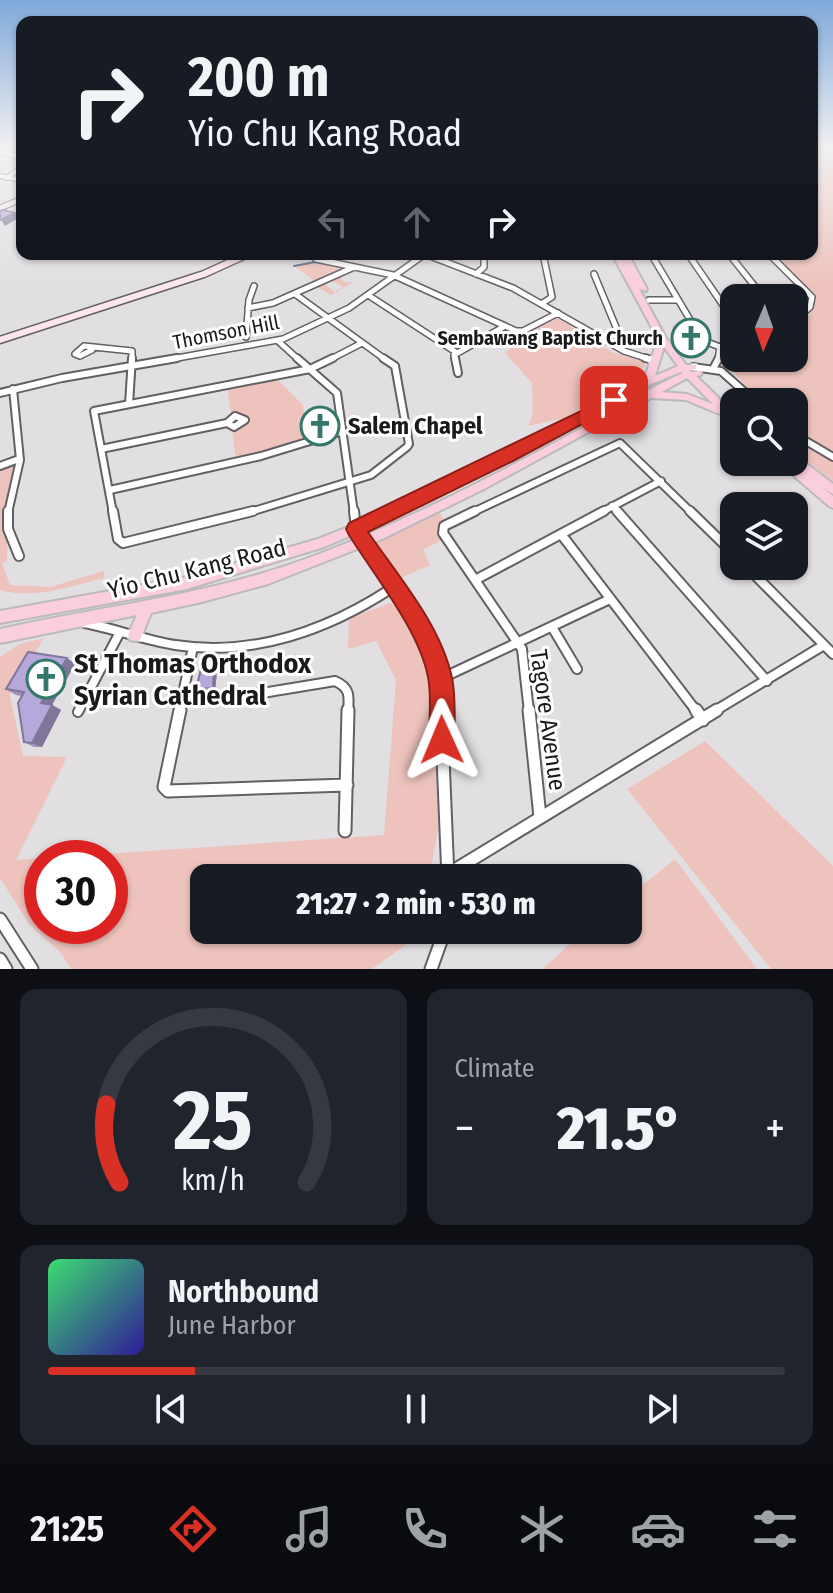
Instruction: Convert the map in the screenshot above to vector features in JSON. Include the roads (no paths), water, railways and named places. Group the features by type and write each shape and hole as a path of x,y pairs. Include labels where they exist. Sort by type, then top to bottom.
{"main road":[{"path":"38,326 228,260"},
{"path":"0,338 204,274 235,260"},
{"path":"620,260 649,300 691,371 720,397"},
{"path":"626,260 662,339 720,404"},
{"path":"648,382 662,339"},
{"name":"Yio Chu Kang Road","path":"0,617 187,583 359,535 648,382 691,371"},
{"name":"Yio Chu Kang Road","path":"5,636 250,584 492,480 691,371"},
{"path":"648,396 672,395 696,400 720,413"},
{"path":"577,421 593,423 606,419"},
{"path":"808,469 833,490"},
{"path":"801,476 833,503"},
{"path":"0,607 34,609"},
{"path":"135,635 147,607"}],"street":[{"path":"321,260 395,275 505,326 523,331 558,313"},
{"name":"Thomson Hill","path":"0,393 131,365 278,341 368,295 416,260"},
{"path":"440,260 541,304 624,351 656,361"},
{"path":"476,274 484,267 484,260"},
{"path":"541,304 552,297 544,260"},
{"path":"655,260 702,340 720,347 718,362 711,367 691,371"},
{"path":"692,260 720,301"},
{"path":"735,260 753,284"},
{"path":"775,260 799,284"},
{"path":"248,308 273,303 354,267"},
{"path":"594,274 618,332 605,341"},
{"path":"246,337 248,308 254,286"},
{"path":"295,294 362,343 397,370 409,444 371,475 228,519 123,543 118,539 94,411 310,369 362,343"},
{"path":"368,295 457,353"},
{"path":"649,300 678,300"},
{"path":"458,373 454,355 505,326"},
{"path":"278,341 337,393 347,483 359,535 416,621 440,679 445,864"},
{"path":"92,350 132,351 129,404"},
{"path":"711,367 733,377 743,388"},
{"path":"13,389 19,459 8,512 8,529 19,556"},
{"path":"101,449 227,423"},
{"path":"110,490 261,456 343,431"},
{"path":"808,442 833,457"},
{"name":"Tagore Avenue","path":"540,817 522,649 443,533 444,526 616,443 623,444 720,540"},
{"path":"0,466 19,459"},
{"path":"477,579 661,481"},
{"path":"612,506 767,681"},
{"path":"561,534 703,720"},
{"path":"760,580 833,654"},
{"path":"73,620 193,647 247,646 308,630 358,610 392,588"},
{"path":"440,679 610,599"},
{"path":"552,627 577,669"},
{"path":"78,712 120,632"},
{"path":"467,864 824,645"},
{"path":"193,647 163,781 168,791 347,785"},
{"path":"182,700 238,697 335,681 344,685 349,692 345,831"},
{"path":"0,919 32,969"},
{"path":"431,969 440,944"},
{"path":"0,959 6,969"}],"waterway":[{"path":"294,266 315,262 326,264"}],"place":[{"name":"Sembawang Baptist Church","path":"691,338"},
{"name":"Salem Chapel","path":"320,426"},
{"name":"St Thomas Orthodox Syrian Cathedral","path":"46,679"}]}
